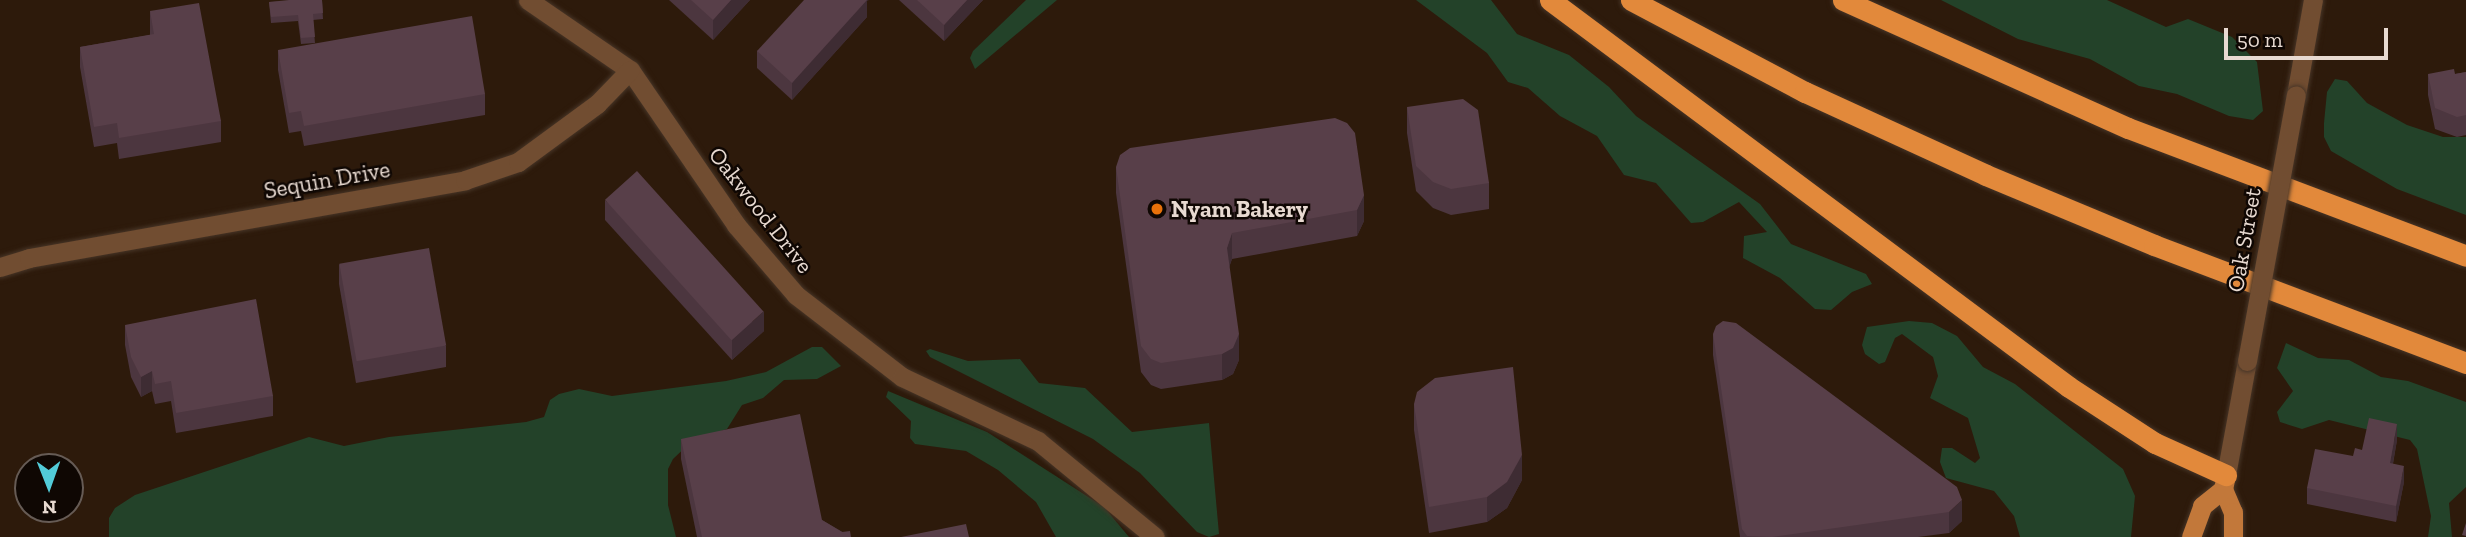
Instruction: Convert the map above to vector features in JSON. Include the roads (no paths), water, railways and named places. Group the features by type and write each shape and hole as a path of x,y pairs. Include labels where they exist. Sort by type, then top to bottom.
{"highway":[{"path":"1550,0 2080,395 2155,443 2225,482"},
{"path":"1631,0 1805,92 1976,171 2154,245 2466,363"},
{"path":"1843,0 2128,128 2466,256"}],"main road":[{"path":"2191,537 2202,506 2225,482"},
{"name":"Oak Street","path":"2225,482 2233,512 2233,537"}],"street":[{"name":"Oakwood Drive","path":"528,0 629,70 736,225 796,295 902,377 1038,441 1155,537"},
{"name":"Oak Street","path":"2225,482 2313,0"},
{"name":"Sequin Drive","path":"0,267 29,258 466,180 518,162 597,104 629,70"}],"place":[{"name":"Nyam Bakery","path":"1157,209"}]}
